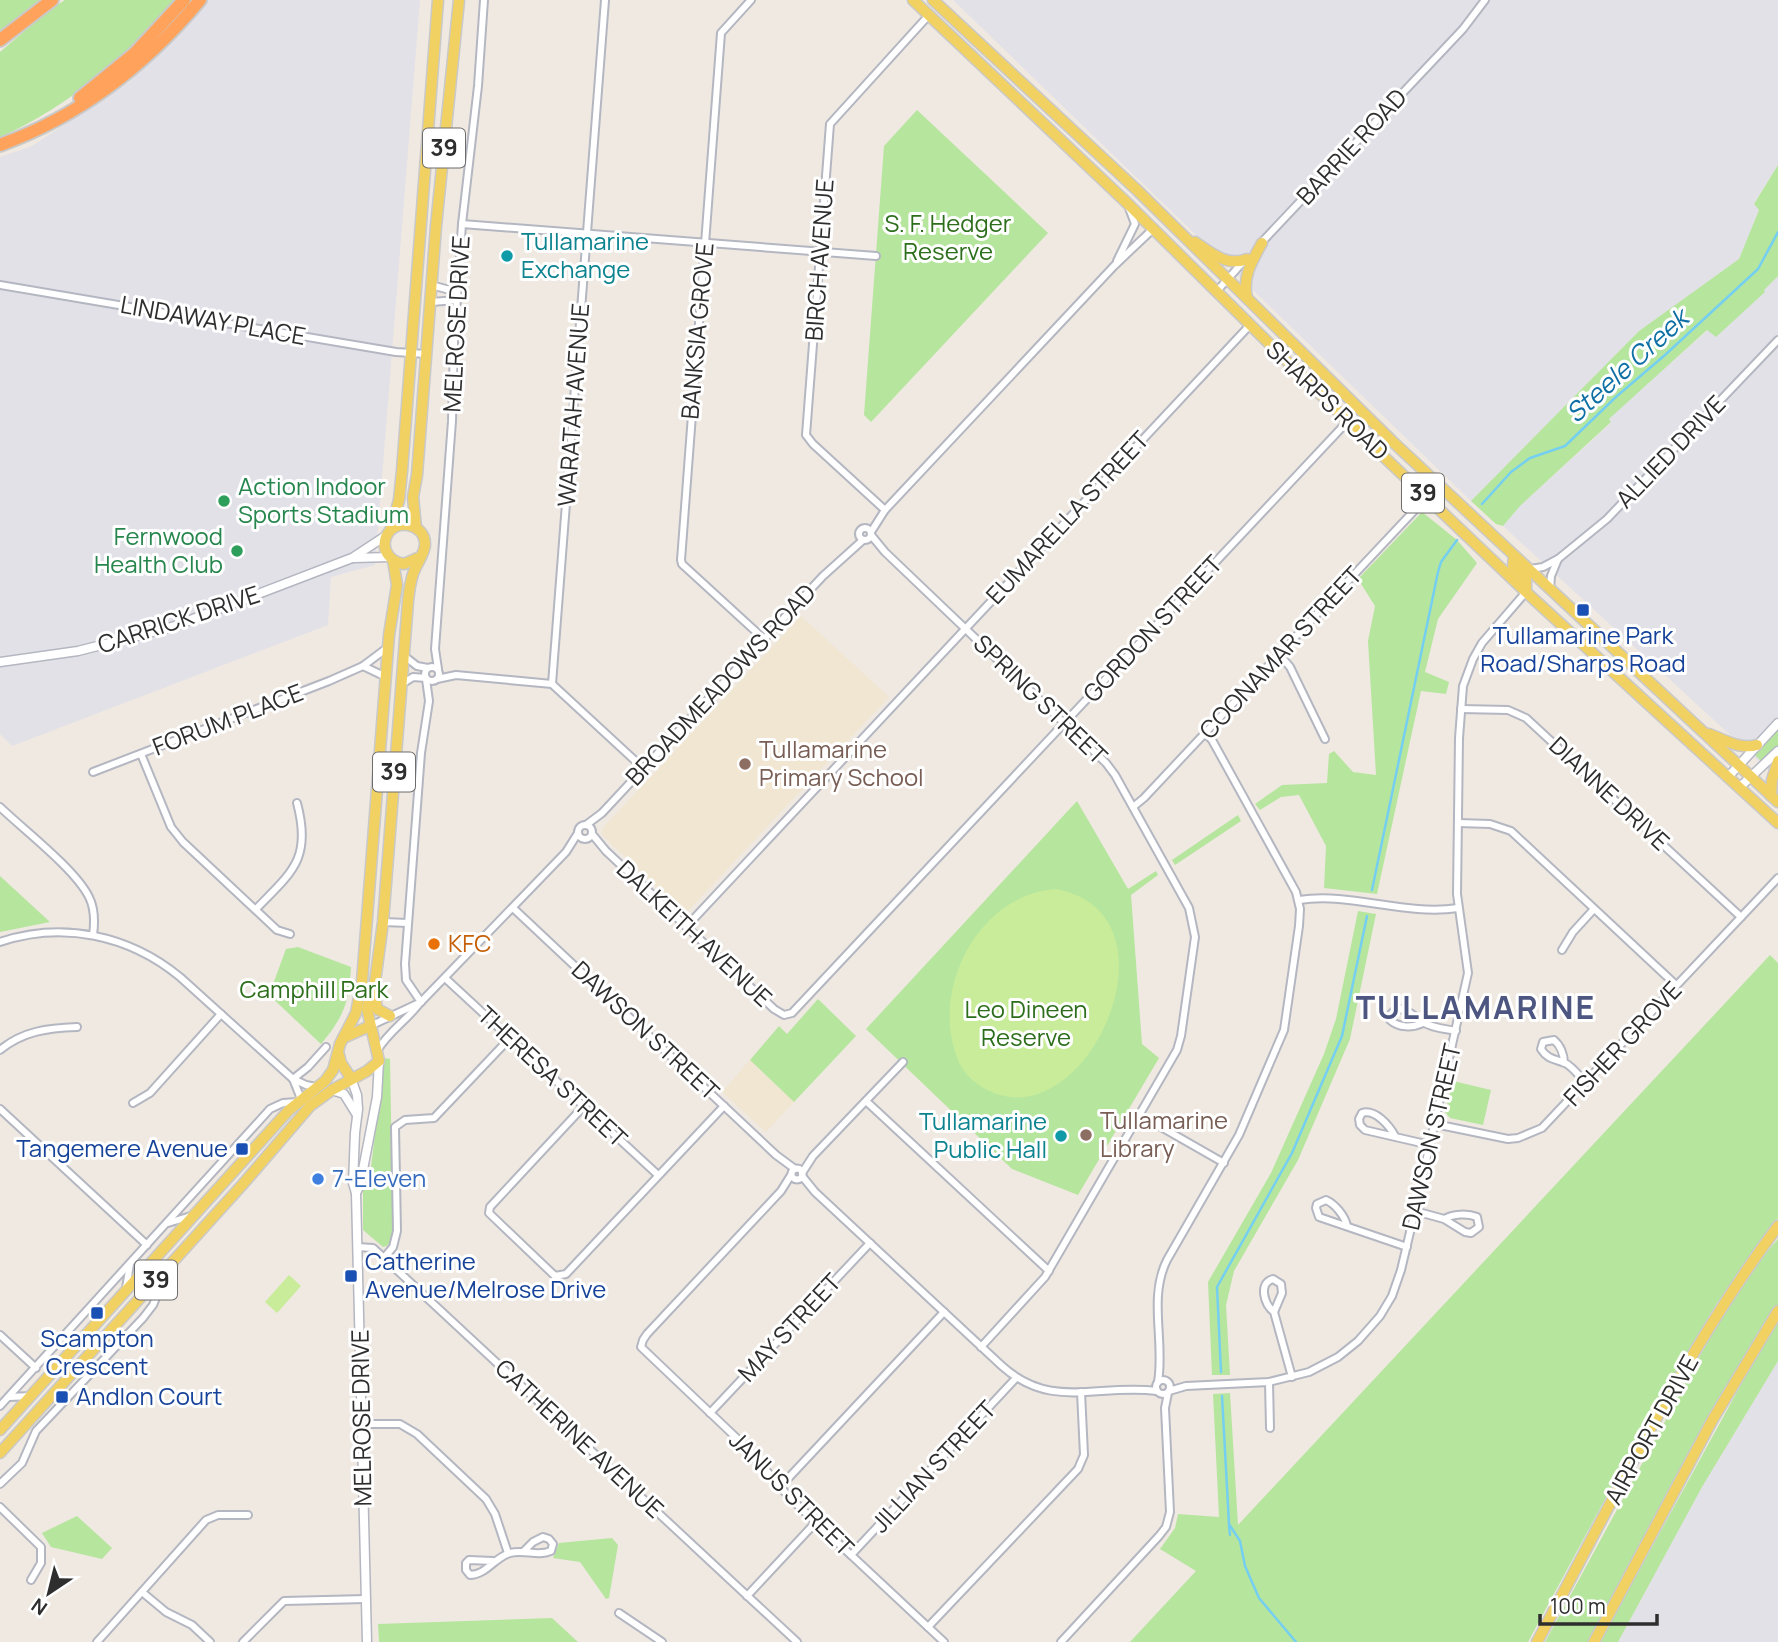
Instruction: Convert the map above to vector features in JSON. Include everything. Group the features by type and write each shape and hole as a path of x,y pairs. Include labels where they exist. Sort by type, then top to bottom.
{"highway":[{"path":"0,40 52,0"},
{"path":"0,144 50,117 94,88 134,54 184,0"},
{"path":"0,144 30,134 106,90 152,52 200,0"}],"main road":[{"name":"MELROSE DRIVE","path":"389,532 399,500 438,0"},
{"name":"MELROSE DRIVE","path":"416,528 413,497 459,0"},
{"name":"SHARPS ROAD","path":"913,0 1126,202 1347,422 1526,592 1778,823"},
{"name":"SHARPS ROAD","path":"933,0 1136,190 1393,442 1775,799"},
{"path":"427,144 444,146"},
{"path":"1136,190 1154,221 1153,229"},
{"path":"1172,225 1227,261 1237,262 1247,258"},
{"path":"1248,301 1244,285 1246,276 1262,243"},
{"path":"1382,455 1393,442"},
{"path":"389,532 403,524 416,528"},
{"name":"39","path":"0,1453 310,1106 351,1078 364,1073 378,1056 367,1009 374,985 383,922 410,589 425,545 421,532 416,528"},
{"name":"39","path":"0,1430 230,1174 299,1100 333,1070 343,1038 354,1018 362,982 387,649 397,585 391,558 385,546 389,532"},
{"path":"1514,556 1514,566 1526,578 1526,592"},
{"path":"391,558 410,563 420,557"},
{"path":"1702,731 1739,746 1757,745"},
{"path":"1775,799 1772,779 1778,761"},
{"path":"378,776 394,776"},
{"path":"374,985 377,1009 390,1016"},
{"path":"343,1038 370,1026"},
{"path":"338,1054 351,1078"},
{"path":"230,1174 243,1184"},
{"name":"AIRPORT DRIVE","path":"1537,1642 1688,1364 1730,1294 1778,1226"},
{"name":"AIRPORT DRIVE","path":"1594,1642 1713,1419 1778,1311"},
{"path":"104,1313 115,1325"}],"street":[{"name":"MELROSE DRIVE","path":"438,670 435,649 452,433 457,292 484,0"},
{"name":"WARATAH AVENUE","path":"552,684 605,0"},
{"name":"BANKSIA GROVE","path":"751,0 721,33 681,560 682,564 764,639"},
{"name":"BARRIE ROAD","path":"1216,292 1464,29 1485,0"},
{"name":"BIRCH AVENUE","path":"883,512 806,435 830,124 929,15"},
{"name":"BROADMEADOWS ROAD","path":"1114,266 1135,224 1126,202"},
{"path":"462,224 876,256"},
{"name":"BROADMEADOWS ROAD","path":"590,830 643,768 841,558 866,535 883,512 1114,266 1153,229"},
{"name":"LINDAWAY PLACE","path":"0,285 426,354"},
{"path":"432,285 457,292"},
{"path":"431,302 457,300"},
{"name":"EUMARELLA STREET","path":"686,926 1250,325"},
{"name":"ALLIED DRIVE","path":"1529,569 1543,567 1559,559 1611,515 1778,340"},
{"name":"GORDON STREET","path":"784,1015 795,1010 1347,422"},
{"name":"COONAMAR STREET","path":"1133,807 1427,497"},
{"name":"CARRICK DRIVE","path":"0,662 78,652 135,638 199,617 352,558 389,532"},
{"name":"SPRING STREET","path":"866,535 1106,763 1189,908 1194,922 1195,937 1180,1043 1049,1271 981,1347"},
{"name":"CARRICK DRIVE","path":"352,558 391,558"},
{"path":"1550,589 1551,576 1559,559"},
{"name":"DAWSON STREET","path":"513,908 1016,1378 1041,1390 1081,1392 1269,1382 1309,1372 1338,1357 1372,1326 1392,1296 1407,1247 1468,973 1458,908 1461,709 1468,672 1482,643 1526,592"},
{"name":"FORUM PLACE","path":"93,772 363,666 387,649"},
{"name":"MELROSE DRIVE","path":"428,668 435,649"},
{"path":"1279,654 1290,667 1325,739"},
{"path":"403,655 418,667 456,676 552,684 643,768"},
{"path":"363,666 386,677"},
{"path":"428,668 425,673 429,701"},
{"path":"420,1003 406,980 408,923 421,753 429,701 438,670"},
{"path":"401,684 411,677 431,681 456,676"},
{"name":"DIANNE DRIVE","path":"1461,709 1508,710 1527,718 1741,917"},
{"path":"1728,776 1778,723"},
{"path":"1061,1642 1159,1536 1168,1522 1170,1505 1157,1294 1159,1277 1239,1135 1284,1030 1299,926 1299,900 1212,740 1205,733"},
{"path":"1740,788 1778,751"},
{"path":"141,754 171,827 183,842 277,930 290,934"},
{"path":"256,909 289,875 299,859 302,841 297,803"},
{"path":"0,807 80,883 90,899 95,916 93,934"},
{"path":"1458,823 1490,824 1511,831 1676,985"},
{"path":"378,1056 387,1035 408,1017 566,852 581,827 590,830 585,839 566,852"},
{"name":"DALKEITH AVENUE","path":"590,830 606,851 774,1009 784,1015"},
{"name":"DALKEITH AVENUE","path":"578,833 606,851"},
{"name":"FISHER GROVE","path":"1435,1124 1496,1138 1518,1138 1531,1134 1551,1121 1778,878"},
{"path":"1299,900 1324,897 1427,911 1458,908"},
{"path":"1562,950 1573,932 1594,909"},
{"path":"383,922 408,923"},
{"path":"0,942 42,932 93,934 135,948 160,961 293,1079 309,1086 318,1086"},
{"name":"THERESA STREET","path":"445,978 658,1175"},
{"path":"370,1026 420,1003"},
{"path":"1423,1023 1417,1026 1396,1026 1390,1020 1390,1015 1397,1009 1402,1009 1423,1023 1457,1031"},
{"path":"133,1102 150,1093 221,1014"},
{"path":"0,1050 28,1033 51,1028 77,1027"},
{"path":"384,1258 393,1247 397,1231 397,1124 405,1120 435,1118 510,1038"},
{"path":"293,1079 326,1047"},
{"name":"MELROSE DRIVE","path":"356,1193 360,1185 377,1097 378,1056"},
{"path":"797,1174 903,1062"},
{"path":"1564,1063 1586,1083"},
{"name":"MELROSE DRIVE","path":"351,1078 358,1099 353,1183 356,1193 367,1642"},
{"path":"0,1406 270,1109 282,1103 299,1100 293,1079"},
{"path":"332,1090 346,1096 357,1115"},
{"path":"866,1101 1049,1271"},
{"path":"583,1107 490,1207 489,1213 555,1276 566,1274 724,1106"},
{"path":"0,1109 147,1245"},
{"path":"1395,1136 1374,1114 1368,1111 1362,1113 1360,1125 1366,1130 1430,1145"},
{"path":"1140,1115 1223,1163"},
{"name":"JANUS STREET","path":"797,1174 641,1344 644,1350 745,1446 780,1487 944,1642"},
{"path":"1347,1226 1346,1219 1331,1202 1326,1200 1317,1204 1315,1208 1320,1217 1407,1247"},
{"path":"1415,1211 1444,1219 1465,1232 1471,1233 1479,1227 1477,1217 1470,1214 1444,1219"},
{"path":"166,1224 194,1215"},
{"name":"MAY STREET","path":"710,1413 870,1243"},
{"name":"CATHERINE AVENUE","path":"357,1247 371,1247 384,1258 797,1642"},
{"path":"126,1290 130,1264"},
{"path":"0,1484 4,1477 22,1464 36,1431 153,1305 169,1265"},
{"path":"1273,1312 1282,1293 1281,1284 1268,1279 1264,1284 1264,1291 1292,1377"},
{"path":"780,1487 944,1312"},
{"path":"0,1335 36,1367"},
{"name":"JILLIAN STREET","path":"851,1555 1016,1378"},
{"path":"1269,1382 1270,1428"},
{"path":"928,1628 1077,1469 1084,1455 1081,1392"},
{"path":"9,1397 31,1396"},
{"path":"362,1424 400,1424 417,1434 486,1499 495,1514 508,1553"},
{"path":"0,1507 41,1547 41,1563 31,1580"},
{"path":"97,1642 206,1520 218,1515 248,1515"},
{"path":"747,1596 816,1522"},
{"path":"494,1561 508,1553 524,1550"},
{"path":"142,1592 166,1612 192,1625 210,1642"},
{"path":"243,1642 284,1601 366,1599"},
{"path":"619,1614 662,1642"}],"shaded area":[{"path":"208,0 420,0 375,565 331,577 328,625 12,746 0,734 0,157 32,146 129,82"},
{"path":"953,0 1778,0 1778,165 1754,203 1759,210 1739,259 1639,331 1471,501"},
{"path":"1778,276 1778,779 1503,526 1520,506 1611,423 1608,419 1708,330 1716,337"},
{"name":"Tullamarine Primary School","path":"801,616 889,697 685,914 602,835 601,830"},
{"path":"750,1060 794,1102 766,1132 722,1092"},
{"path":"1778,1361 1778,1642 1618,1642 1702,1487"}],"green space":[{"path":"0,0 39,0 0,33"},
{"path":"65,0 176,0 137,41 95,78 50,111 0,137 0,52"},
{"name":"S. F. Hedger Reserve","path":"917,110 1048,233 871,422 864,415 884,146"},
{"path":"1778,165 1778,276 1765,292 1716,337 1707,330 1609,419 1611,422 1520,506 1503,526 1496,524 1471,501 1639,331 1739,259 1759,210 1754,204"},
{"path":"1422,512 1457,540 1477,563 1438,619 1425,672 1449,682 1446,694 1421,691 1377,894 1324,888 1326,846 1299,795 1281,797 1260,810 1255,804 1282,785 1327,783 1329,754 1334,751 1353,772 1376,775 1368,641 1375,606 1358,579"},
{"path":"1778,729 1778,747 1763,763 1754,754"},
{"name":"Leo Dineen Reserve","path":"1077,801 1128,889 1156,871 1158,875 1131,895 1142,1044 1159,1058 1078,1195 1012,1169 866,1029"},
{"path":"1238,815 1241,821 1175,865 1172,860"},
{"path":"0,876 50,922 0,932"},
{"path":"1056,889 1094,906 1114,936 1119,974 1110,1014 1090,1051 1063,1081 1030,1096 994,1093 969,1077 955,1052 950,1025 951,998 958,971 969,946 985,925 1005,907 1029,895"},
{"path":"1358,911 1376,914 1350,1039 1298,1160 1234,1271 1226,1305 1230,1375 1212,1375 1208,1282 1271,1173 1324,1054 1336,1019"},
{"name":"Camphill Park","path":"298,947 351,967 344,1009 321,1044 269,995 286,949"},
{"path":"1770,955 1778,963 1778,1218 1717,1303 1659,1399 1528,1642 1130,1642 1196,1571 1160,1549 1175,1528 1178,1514 1219,1517 1213,1394 1230,1393 1238,1525"},
{"path":"818,999 856,1036 794,1102 750,1060 779,1026 787,1034"},
{"path":"384,1058 390,1059 393,1227 390,1242 383,1247 363,1230 363,1188 371,1167"},
{"path":"1453,1081 1491,1090 1483,1125 1450,1118 1445,1112"},
{"path":"1778,1239 1778,1305 1746,1355 1589,1642 1545,1642 1718,1324 1746,1280"},
{"path":"289,1275 301,1286 277,1313 265,1302"},
{"path":"1778,1323 1778,1361 1702,1487 1618,1642 1600,1642 1755,1359"},
{"path":"77,1516 112,1548 102,1559 51,1547 42,1533"},
{"path":"612,1538 618,1545 609,1598 606,1599 580,1562 553,1558 559,1543"},
{"path":"552,1618 578,1642 379,1642 378,1624"}],"waterway":[{"name":"Steele Creek","path":"1482,504 1511,472 1530,458 1565,446 1665,355 1758,269 1778,232"},
{"path":"1372,890 1438,572 1441,562 1457,540"},
{"path":"1221,1372 1217,1287 1292,1153 1342,1036 1367,916"},
{"path":"1222,1396 1229,1524 1240,1541 1245,1566 1259,1598 1296,1642"},
{"path":"1229,1525 1230,1535"}],"place":[{"name":"Tullamarine Exchange","path":"507,256"},
{"name":"Action Indoor Sports Stadium","path":"224,501"},
{"name":"Fernwood Health Club","path":"237,551"},
{"name":"Tullamarine Park Road/Sharps Road","path":"1583,610"},
{"name":"Tullamarine Primary School","path":"745,764"},
{"name":"KFC","path":"434,944"},
{"name":"Tullamarine Library","path":"1086,1135"},
{"name":"Tullamarine Public Hall","path":"1061,1136"},
{"name":"Tangemere Avenue","path":"242,1149"},
{"name":"7-Eleven","path":"318,1179"},
{"name":"Catherine Avenue/Melrose Drive","path":"351,1276"},
{"name":"Scampton Crescent","path":"97,1313"},
{"name":"Andlon Court","path":"62,1397"}],"district":[{"name":"TULLAMARINE","path":"1476,1008"}]}
